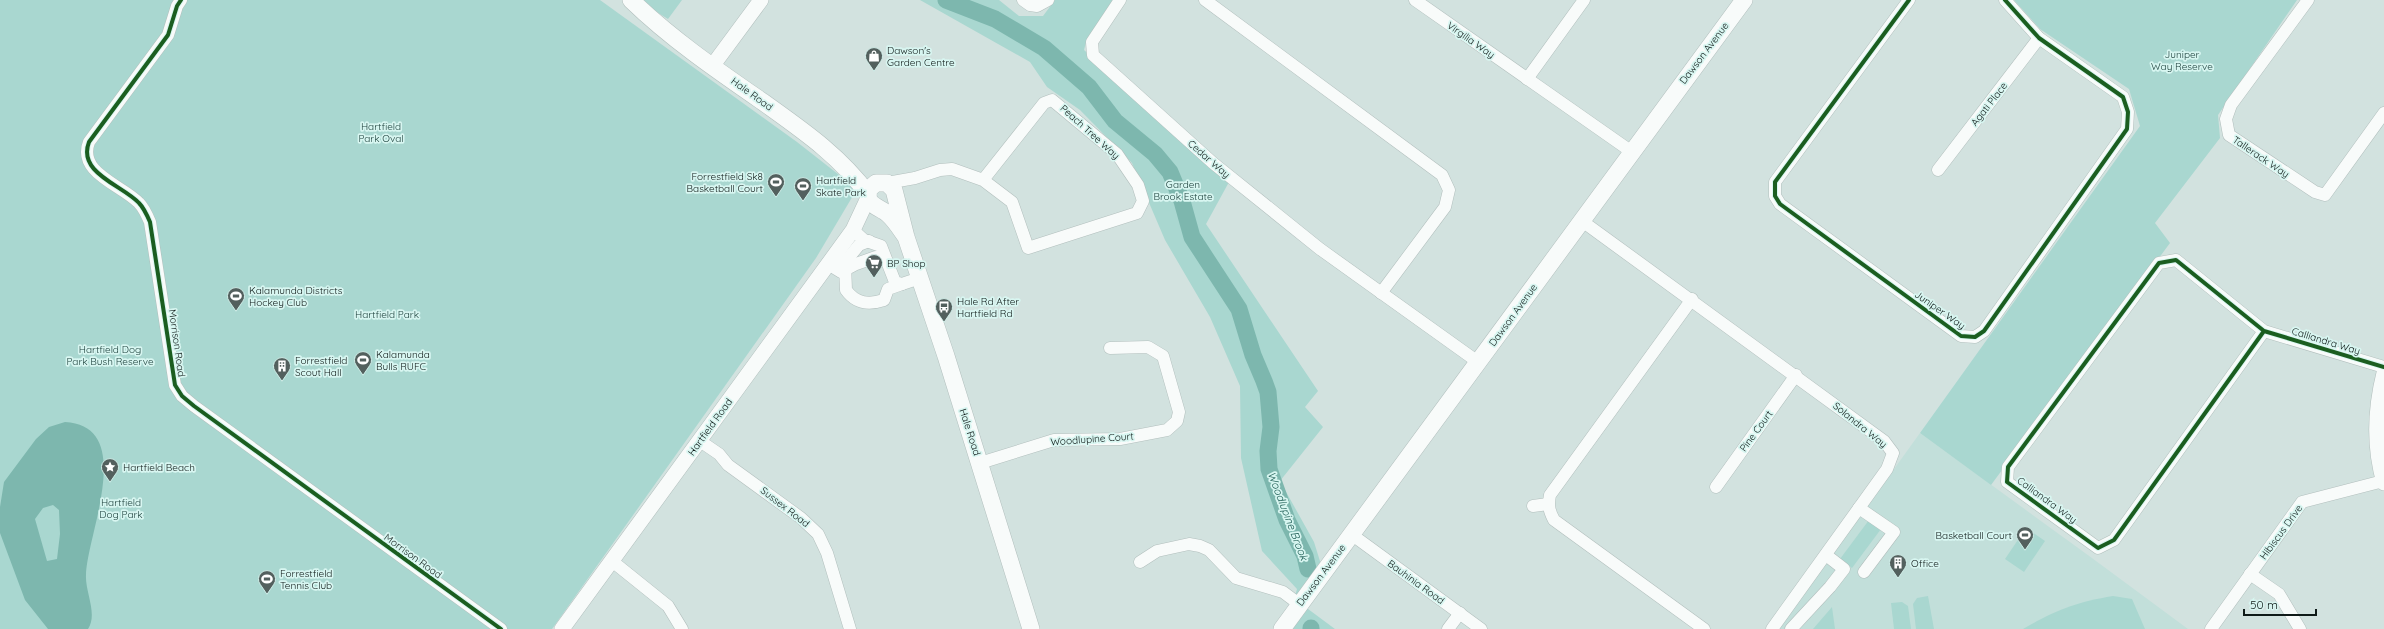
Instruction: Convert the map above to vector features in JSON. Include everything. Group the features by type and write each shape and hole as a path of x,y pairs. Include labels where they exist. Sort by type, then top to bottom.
{"main road":[{"name":"Hale Road","path":"631,0 648,16 816,130 901,213 906,237 980,463 1031,629"},
{"name":"Hale Road","path":"637,0 654,9 716,61"},
{"name":"Dawson Avenue","path":"1282,629 1744,0"}],"street":[{"name":"Morrison Road","path":"181,0 177,6 168,35 89,142 86,152 91,166 138,202 150,222 175,385 182,396 194,406 501,629"},
{"path":"716,61 761,0"},
{"path":"1023,0 1030,5 1037,6 1048,0"},
{"name":"Cedar Way","path":"1120,0 1092,42 1093,55 1212,163 1320,249 1478,362"},
{"path":"1205,0 1442,175 1449,190 1445,207 1381,293"},
{"name":"Virgilia Way","path":"1414,0 1632,152"},
{"path":"1527,79 1584,0"},
{"name":"Juniper Way","path":"1909,0 1775,182 1774,189 1780,204 1961,336 1976,337 1984,331 2127,129 2128,112 2123,97 2040,38 2005,0"},
{"name":"Tallerack Way","path":"2308,0 2231,105 2226,119 2229,135 2315,192 2325,195 2384,113"},
{"name":"Agati Place","path":"1938,170 2040,38"},
{"name":"Peach Tree Way","path":"882,196 915,178 940,170 952,169 983,180 1012,202 1028,248 1137,213 1143,201 1138,185 1117,154 1052,100 1044,103 983,180"},
{"name":"Hartfield Road","path":"562,629 698,444 838,267 855,227 882,196"},
{"name":"Solandra Way","path":"1582,221 1692,299 1884,441 1893,453 1887,469 1777,627"},
{"path":"855,227 859,237 881,246 893,279 897,283 902,284"},
{"path":"838,267 859,245 869,241"},
{"path":"838,267 849,266 876,257 882,257 888,263"},
{"name":"Calliandra Way","path":"2264,331 2114,540 2098,548 2007,482 2008,467 2159,263 2176,260 2264,331 2384,367"},
{"path":"838,267 846,290 865,304 884,300 888,289 920,278"},
{"path":"1692,299 1550,495 1548,504 1554,520 1704,629"},
{"name":"Woodlupine Court","path":"980,463 1054,440 1120,439 1167,430 1177,421 1179,412 1163,356 1148,347 1110,348"},
{"path":"2384,373 2378,406 2377,436 2384,482"},
{"name":"Pine Court","path":"1716,487 1796,376"},
{"name":"Sussex Road","path":"698,444 717,461 728,465 801,518 818,534 827,553 850,629"},
{"name":"Hibiscus Drive","path":"2211,629 2302,502 2384,482"},
{"path":"1533,506 1548,504"},
{"path":"1859,508 1894,532 1864,572"},
{"name":"Bauhinia Road","path":"1351,534 1481,629"},
{"path":"1140,562 1157,551 1189,544 1200,546 1209,550 1236,578 1282,592 1299,604"},
{"path":"1792,629 1830,587 1844,569 1826,555"},
{"path":"610,565 668,606 682,629"},
{"path":"2250,574 2279,594 2300,629"},
{"path":"1448,629 1460,613"}],"shaded area":[{"path":"65,422 87,428 99,442 104,461 103,485 88,557 86,575 92,617 88,629 48,629 25,600 0,533 0,507 4,482 36,439 49,427","holes":["53,505 59,510 60,534 57,559 47,561 35,519 43,508"]},
{"path":"1920,433 2096,561 2188,629 1779,629"}],"green space":[{"name":"Hartfield Park","path":"0,0 600,0 797,142 857,189 816,258 552,629 0,629"},
{"path":"637,0 682,0 668,19"},
{"name":"Garden Brook Estate","path":"920,0 999,0 1019,16 1043,16 1055,0 1115,0 1086,42 1084,50 1229,182 1206,224 1318,391 1305,407 1323,427 1280,481 1314,542 1324,574 1304,606 1335,629 1286,629 1297,589 1262,551 1241,458 1240,386 1210,317 1165,240 1132,163 1080,110 1047,87 1030,62"},
{"name":"Juniper Way Reserve","path":"2014,0 2297,0 2218,115 2220,138 2155,223 2170,243 1991,485 1920,433 2140,126 2129,89 2040,29"},
{"path":"1869,520 1881,529 1852,568 1840,559"},
{"name":"Basketball Court","path":"2026,528 2045,541 2024,572 2005,559"},
{"path":"1928,596 1934,629 1916,629 1913,604 1917,598"},
{"path":"2113,596 2132,599 2145,629 2023,629 2066,608 2088,601"},
{"path":"1902,602 1908,606 1911,629 1894,629 1891,603"},
{"path":"1832,607 1835,629 1813,629"}],"waterway":[{"name":"Woodlupine Brook","path":"946,0 995,19 1044,48 1089,87 1115,121 1155,154 1170,172 1182,201 1192,237 1239,309 1253,355 1268,392 1271,427 1268,451 1269,469 1287,520 1305,556 1308,569"}],"cycle path":[{"path":"181,0 177,6 168,35 89,142 87,153 89,162 95,170 139,203 144,209 150,222 175,385 182,396 194,406 501,629"},
{"path":"1909,0 1775,182 1775,196 1780,204 1961,336 1975,337 1984,331 2127,129 2128,112 2123,97 2039,38 2005,0"},
{"path":"2264,331 2114,540 2098,548 2007,482 2008,467 2159,263 2176,260 2264,331 2384,367"}],"place":[{"name":"Dawson's Garden Centre","path":"874,71"},
{"name":"Forrestfield Sk8 Basketball Court","path":"776,197"},
{"name":"Hartfield Skate Park","path":"803,201"},
{"name":"BP Shop","path":"874,278"},
{"name":"Kalamunda Districts Hockey Club","path":"236,311"},
{"name":"Hale Rd After Hartfield Rd","path":"944,322"},
{"name":"Kalamunda Bulls RUFC","path":"363,375"},
{"name":"Forrestfield Scout Hall","path":"282,381"},
{"name":"Hartfield Beach","path":"110,482"},
{"name":"Basketball Court","path":"2025,550"},
{"name":"Office","path":"1898,578"},
{"name":"Forrestfield Tennis Club","path":"267,594"}],"park label":[{"name":"Hartfield Park Oval","path":"381,132"},
{"name":"Hartfield Dog Park Bush Reserve","path":"110,354"},
{"name":"Hartfield Dog Park","path":"121,508"}]}
